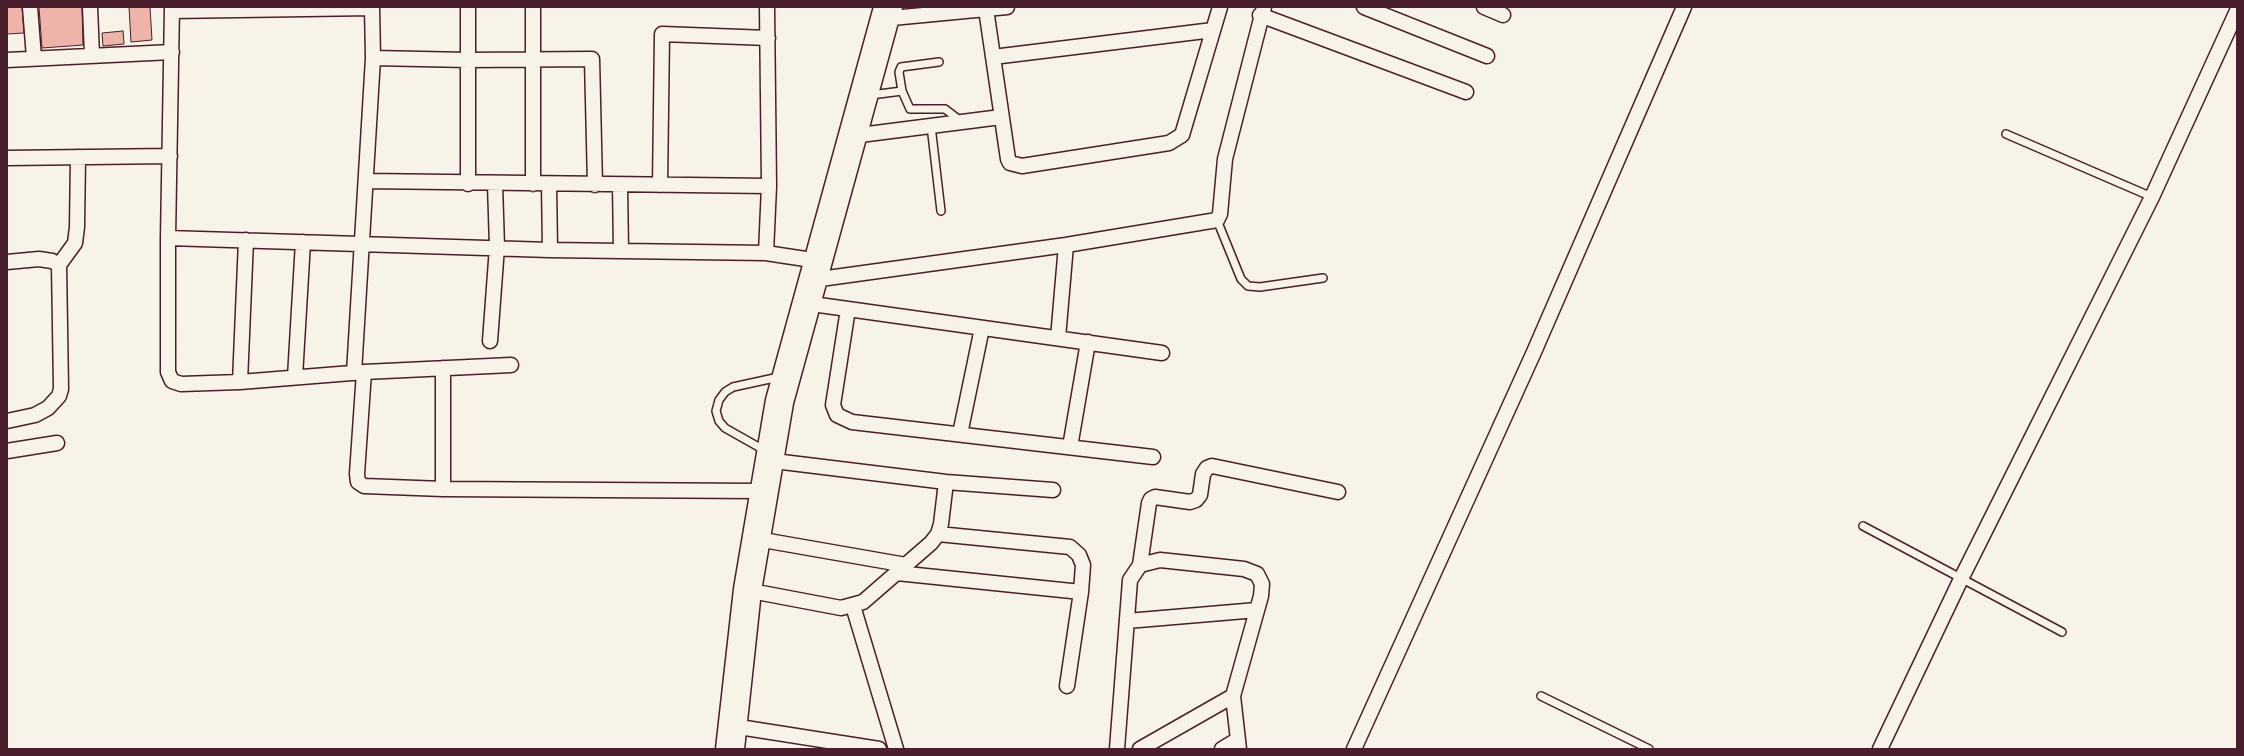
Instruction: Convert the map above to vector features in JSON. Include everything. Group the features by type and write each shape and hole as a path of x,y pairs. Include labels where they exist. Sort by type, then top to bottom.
{"street":[{"path":"30,7 34,58"},
{"path":"90,7 92,56"},
{"path":"512,365 443,368 359,373 295,377 240,382 181,384 172,381 168,372 168,238 172,9 372,7 373,58 362,244 359,373 357,474 358,482 364,486 372,487 443,489 758,491"},
{"path":"468,7 468,184"},
{"path":"533,7 533,184"},
{"path":"766,253 769,186 768,7"},
{"path":"738,748 748,590 758,491 767,457 786,403 807,303 806,280 881,7"},
{"path":"723,749 748,590 763,540 767,457 779,377 807,303 820,279 894,12 1007,7"},
{"path":"986,9 1008,159 1010,163 1015,166 1169,143 1182,135 1186,127 1220,7"},
{"path":"1364,7 1487,56"},
{"path":"1484,7 1503,15"},
{"path":"1354,749 1534,352 1684,7"},
{"path":"806,280 1066,245 1217,220 1220,214 1225,159 1262,11 1466,92"},
{"path":"1880,749 1961,579 2152,197 2237,11"},
{"path":"993,58 1213,30"},
{"path":"660,185 662,34 768,38"},
{"path":"7,60 172,52"},
{"path":"373,58 468,60 592,59 595,185"},
{"path":"860,134 1002,117"},
{"path":"7,158 170,156"},
{"path":"7,421 35,415 48,408 59,396 62,389 59,265 74,243 77,227 78,157"},
{"path":"366,181 468,184 769,186"},
{"path":"490,341 497,247 495,184"},
{"path":"549,184 550,250"},
{"path":"620,185 621,251"},
{"path":"168,238 497,247 550,250 766,253 812,260"},
{"path":"240,382 246,240"},
{"path":"295,377 304,242"},
{"path":"1058,338 1066,245"},
{"path":"7,262 39,259 52,261 59,265"},
{"path":"807,303 1162,353"},
{"path":"848,309 833,405 837,415 852,422 1153,457"},
{"path":"960,434 982,328"},
{"path":"1070,447 1088,342"},
{"path":"443,368 443,489"},
{"path":"7,451 57,443"},
{"path":"767,457 946,482 1053,490"},
{"path":"1117,749 1130,580 1140,565 1151,498 1155,497 1190,502 1196,500 1200,495 1203,474 1207,468 1212,466 1338,492"},
{"path":"748,590 841,608 853,606 863,602 931,543 938,534 946,482"},
{"path":"938,534 1070,547 1079,555 1083,565 1081,592 1067,686"},
{"path":"763,540 901,569 1081,592"},
{"path":"1140,565 1160,560 1244,569 1257,574 1262,584 1257,610 1232,696 1238,745 1222,749"},
{"path":"853,606 896,749"},
{"path":"1126,621 1257,610"},
{"path":"1140,749 1232,696"},
{"path":"739,727 879,749"}],"lane":[{"path":"939,62 901,67 899,72 902,90 910,109 945,109 962,122"},
{"path":"871,95 902,90"},
{"path":"931,126 941,211"},
{"path":"2006,134 2152,197"},
{"path":"1217,220 1241,279 1248,286 1260,287 1323,278"},
{"path":"767,457 725,428 719,420 716,411 718,400 725,392 733,387 779,377"},
{"path":"1863,526 2062,632"},
{"path":"1541,696 1649,749"}],"building":[{"path":"7,7 22,7 24,33 7,34"},
{"path":"39,7 82,7 83,45 42,48"},
{"path":"129,7 150,7 152,40 131,42"},
{"path":"123,31 124,44 103,46 102,33"}]}
